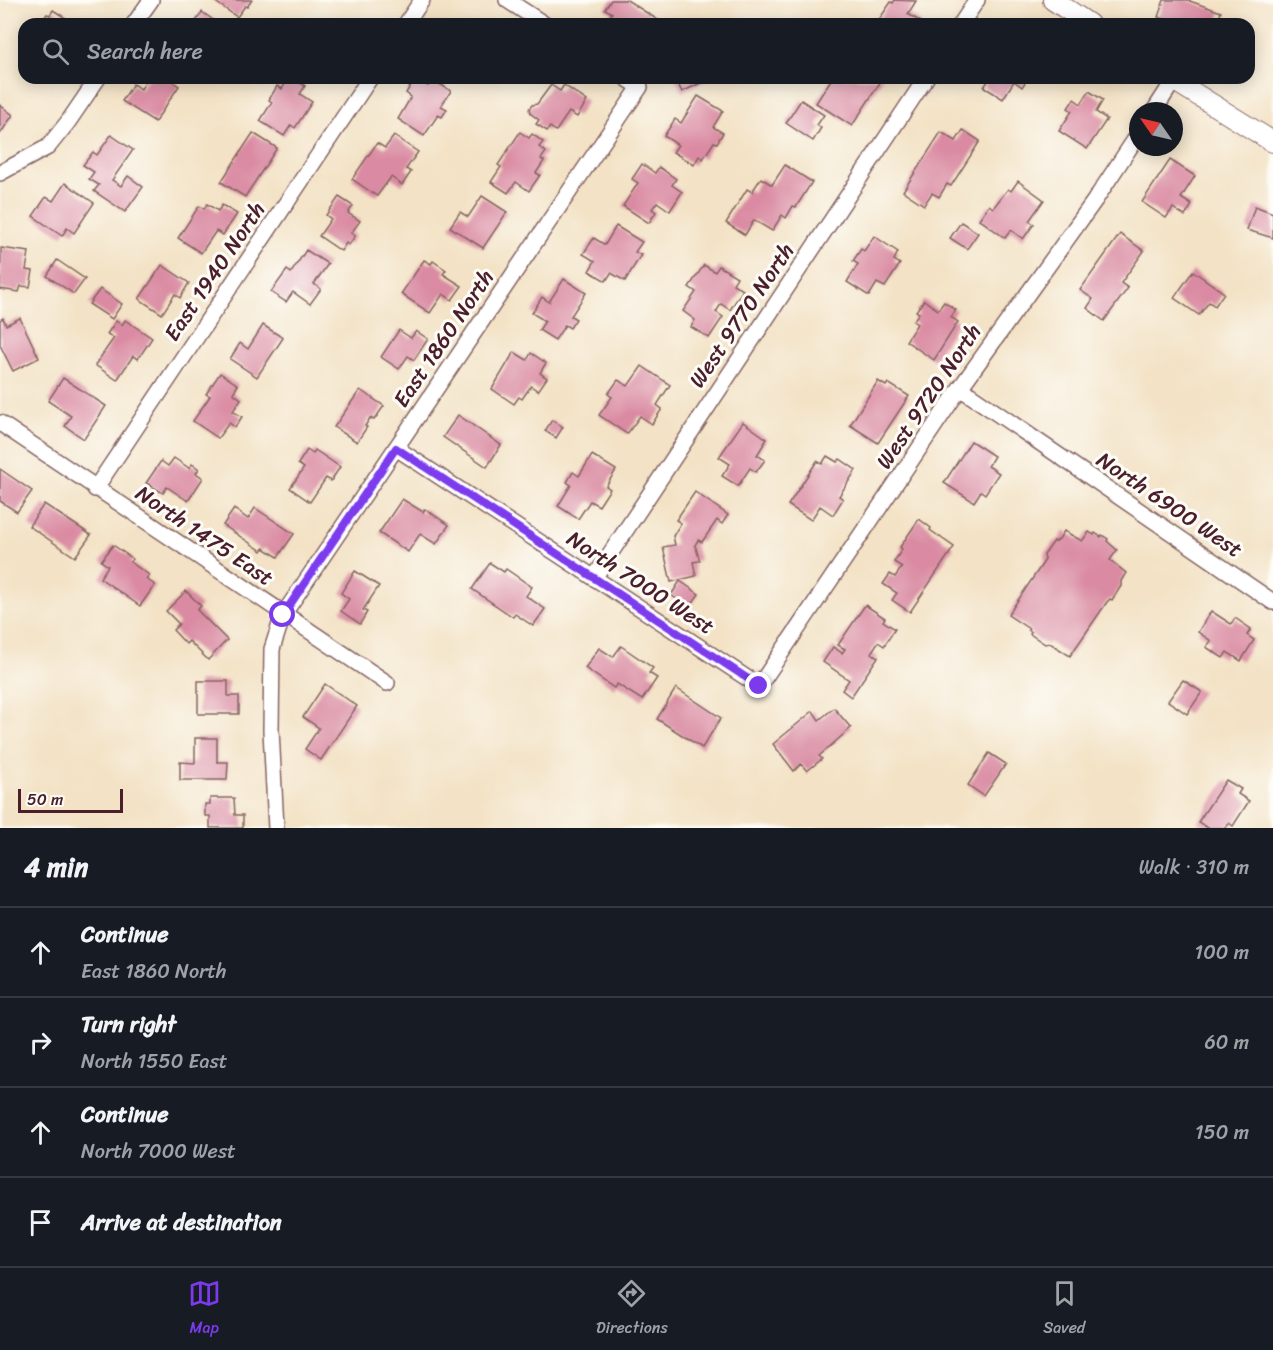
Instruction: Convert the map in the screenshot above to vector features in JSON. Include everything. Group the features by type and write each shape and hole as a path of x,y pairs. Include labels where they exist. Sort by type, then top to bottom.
{"street":[{"path":"138,18 151,0"},
{"path":"410,18 422,0"},
{"path":"507,0 535,18"},
{"path":"965,18 977,0"},
{"path":"1053,0 1080,18"},
{"path":"0,174 48,147 94,84"},
{"name":"East 1940 North","path":"95,489 366,84"},
{"name":"East 1860 North","path":"276,828 271,730 272,649 283,615 640,87 635,84"},
{"name":"West 9770 North","path":"594,578 922,84"},
{"path":"1159,102 1169,84"},
{"path":"1180,84 1273,142"},
{"name":"West 9720 North","path":"759,686 960,388 1095,200 1129,149"},
{"name":"North 6900 West","path":"960,388 1273,602"},
{"name":"North 1475 East","path":"0,423 95,489 387,683"},
{"name":"North 7000 West","path":"396,448 759,686"}],"building":[{"path":"215,0 252,0 237,17"},
{"path":"611,0 627,0 655,18 609,18 612,13 605,9"},
{"path":"895,0 916,1 908,14 914,18 880,18 891,2"},
{"path":"1164,0 1187,0 1221,12 1219,18 1158,17"},
{"path":"53,10 66,18 44,18 47,14 50,15"},
{"path":"202,12 210,18 198,18"},
{"path":"133,84 141,89 144,84 176,84 179,86 155,122 122,101"},
{"path":"285,84 302,84 305,86 300,94 312,102 295,128 291,125 284,136 260,121 272,102 269,100 277,86 282,89"},
{"path":"411,84 428,86 440,84 451,91 441,106 447,109 442,117 438,115 424,136 398,119 411,97 406,93"},
{"path":"678,84 699,84 682,92"},
{"path":"828,84 879,84 852,126 816,103"},
{"path":"986,84 1012,84 1003,99 984,87"},
{"path":"551,85 560,91 564,85 587,101 577,117 569,112 556,131 550,127 547,131 536,124 539,120 530,113 529,109 532,105 537,104"},
{"path":"1089,91 1103,100 1096,112 1107,119 1087,149 1059,131 1072,111 1068,108 1074,99 1081,104"},
{"path":"698,96 723,111 713,127 723,133 703,159 699,156 694,165 673,152 678,145 664,136 675,119 681,123"},
{"path":"801,100 824,115 817,125 821,128 813,141 786,123"},
{"path":"0,105 13,115 0,134"},
{"path":"963,130 980,141 951,186 947,184 939,197 932,193 924,205 903,191 941,132 956,141"},
{"path":"520,132 529,138 532,134 543,142 539,147 546,152 541,159 544,161 536,173 540,175 529,191 516,182 508,193 491,182 501,167 498,165"},
{"path":"253,133 277,148 245,197 221,182"},
{"path":"111,135 133,150 112,180 121,186 128,176 143,187 125,212 94,191 99,185 89,179 94,172 83,165 93,152 97,155"},
{"path":"394,136 418,152 406,169 411,172 402,185 391,177 377,196 352,179 377,143 385,148"},
{"path":"1170,160 1195,176 1181,198 1192,205 1185,216 1173,208 1166,218 1142,202"},
{"path":"642,164 655,173 659,167 676,179 672,185 682,192 670,211 657,202 652,209 656,212 649,223 623,206 638,183 632,179"},
{"path":"785,165 812,182 786,218 782,215 772,231 754,220 745,235 726,223 747,189 752,192 761,178 772,185"},
{"path":"1018,181 1044,200 1029,221 1034,224 1023,239 1011,230 1005,238 979,219 989,205 993,208 1008,189 1011,191"},
{"path":"65,183 94,203 74,233 67,228 62,236 33,216 46,197 53,201"},
{"path":"482,196 507,212 483,248 450,227 460,212 468,217"},
{"path":"339,197 353,206 348,213 360,221 351,233 355,236 349,245 346,243 341,251 319,236 331,219 326,215"},
{"path":"207,204 218,211 222,205 237,214 223,235 216,231 201,253 178,238 199,206 204,209"},
{"path":"1255,206 1273,213 1273,238 1247,230"},
{"path":"961,222 978,233 967,249 950,238"},
{"path":"616,226 642,242 635,252 641,255 625,281 611,273 606,281 589,271 595,261 583,254 594,238 605,245"},
{"path":"1120,234 1144,251 1121,283 1128,288 1104,321 1087,308 1093,299 1080,290"},
{"path":"874,236 898,252 894,260 900,264 885,287 877,283 869,296 847,282 858,264 853,261 861,249 864,251"},
{"path":"1,248 29,252 26,270 33,271 30,287 21,286 19,292 0,289"},
{"path":"306,250 328,264 314,284 321,289 310,304 293,292 286,302 271,292 287,270 291,273"},
{"path":"57,260 85,279 74,294 47,276"},
{"path":"424,260 431,264 433,261 446,270 443,274 462,286 452,300 443,294 430,313 401,294"},
{"path":"162,265 189,283 180,298 175,294 162,314 139,299"},
{"path":"704,265 715,272 719,266 737,277 733,284 743,290 730,310 721,304 716,312 723,317 709,338 691,327 695,320 683,311 696,292 689,287"},
{"path":"1193,271 1224,293 1215,306 1209,302 1199,315 1174,298"},
{"path":"564,279 586,293 571,316 576,319 570,328 565,325 555,340 539,330 545,321 532,313 542,297 549,302"},
{"path":"100,289 122,304 112,319 89,304"},
{"path":"924,300 938,310 944,302 956,310 951,317 958,322 934,360 906,341 917,324 913,321 919,313 916,311"},
{"path":"3,318 6,325 20,318 39,358 13,371 0,345 0,320"},
{"path":"125,320 152,338 138,359 133,356 117,380 95,365 114,338 107,334 116,321 122,325"},
{"path":"263,325 283,338 257,377 230,359 240,343 248,349"},
{"path":"399,330 411,338 416,331 428,339 414,360 408,356 399,369 381,357"},
{"path":"514,352 527,360 531,353 546,363 540,373 547,378 538,391 531,386 522,399 519,397 514,404 492,389"},
{"path":"642,366 670,385 657,405 662,409 652,424 640,416 627,434 599,415 612,397 608,394 618,380 628,386"},
{"path":"220,373 238,385 233,393 241,399 233,411 242,417 235,427 229,423 218,438 193,421 210,396 206,394"},
{"path":"63,378 106,406 84,439 65,426 71,416 48,401"},
{"path":"878,381 886,386 888,383 909,396 878,443 850,425"},
{"path":"360,390 384,406 374,420 370,418 357,442 334,427"},
{"path":"458,415 501,445 487,467 443,437"},
{"path":"552,420 563,427 556,438 545,431"},
{"path":"743,422 767,439 757,455 765,460 756,472 750,468 738,486 722,476 730,464 719,457"},
{"path":"971,441 994,456 988,466 999,473 985,494 981,491 974,502 944,483"},
{"path":"307,450 313,454 315,450 340,467 331,481 326,478 310,502 290,488 304,468 298,464"},
{"path":"592,455 616,470 606,486 610,489 599,506 590,501 578,519 558,506 571,485 567,482 573,472 579,476"},
{"path":"827,456 837,462 840,459 856,470 839,496 843,499 833,515 820,506 811,520 788,505 817,461 822,464"},
{"path":"174,458 189,468 192,464 199,469 196,473 203,478 188,501 167,487 163,493 146,483 161,461 168,466"},
{"path":"0,469 32,491 17,512 0,501"},
{"path":"695,492 728,515 722,524 717,520 702,542 698,540 695,545 700,561 693,562 696,576 671,582 663,547 675,545 673,536 681,523 676,520"},
{"path":"402,499 423,512 425,509 449,525 436,544 420,534 408,552 379,533"},
{"path":"44,504 91,535 75,557 29,526"},
{"path":"255,508 294,534 278,557 264,548 262,551 223,525 234,509 248,519"},
{"path":"919,519 954,547 910,612 892,600 897,593 883,584 890,574 895,577 902,567 894,562 902,549 900,547"},
{"path":"1064,531 1082,541 1089,532 1108,539 1107,541 1117,550 1110,560 1126,573 1112,600 1107,602 1070,656 1050,643 1045,644 1030,634 1029,629 1008,615 1045,560 1044,555"},
{"path":"113,545 133,559 130,562 149,575 146,579 155,585 140,606 100,578 108,566 101,561"},
{"path":"490,563 504,572 506,569 532,587 526,596 545,609 533,626 515,614 513,617 472,589"},
{"path":"355,571 379,586 363,610 367,612 360,624 341,611 349,599 341,593"},
{"path":"680,581 699,594 689,608 671,595"},
{"path":"186,591 201,606 197,610 227,640 208,660 189,641 186,644 173,630 179,624 166,611"},
{"path":"865,605 885,618 883,621 895,629 884,646 878,642 871,653 878,657 851,697 842,690 849,680 823,662 833,647 842,653 845,649 838,645"},
{"path":"1211,611 1231,624 1235,618 1251,629 1247,635 1254,640 1241,661 1227,652 1223,658 1206,647 1211,641 1198,632"},
{"path":"621,646 653,668 649,673 657,678 642,700 617,684 614,688 585,668 599,648 613,657"},
{"path":"1183,680 1202,692 1187,714 1168,701"},
{"path":"198,681 228,681 228,696 239,696 239,714 198,714"},
{"path":"325,684 357,706 321,760 305,749 319,728 303,717"},
{"path":"676,688 721,718 702,748 657,719"},
{"path":"834,708 851,728 819,756 822,759 807,771 801,764 794,771 773,744 813,711 819,720"},
{"path":"195,738 217,738 217,762 228,762 227,780 180,780 180,762 195,763"},
{"path":"989,753 1006,764 984,796 968,785"},
{"path":"1226,780 1241,789 1238,794 1249,801 1233,826 1229,823 1226,828 1208,828 1198,822"},
{"path":"210,798 234,798 235,815 243,815 243,828 210,828 210,816 205,816 205,804 210,804"}],"route":[{"path":"283,615 396,448 759,686"}]}
